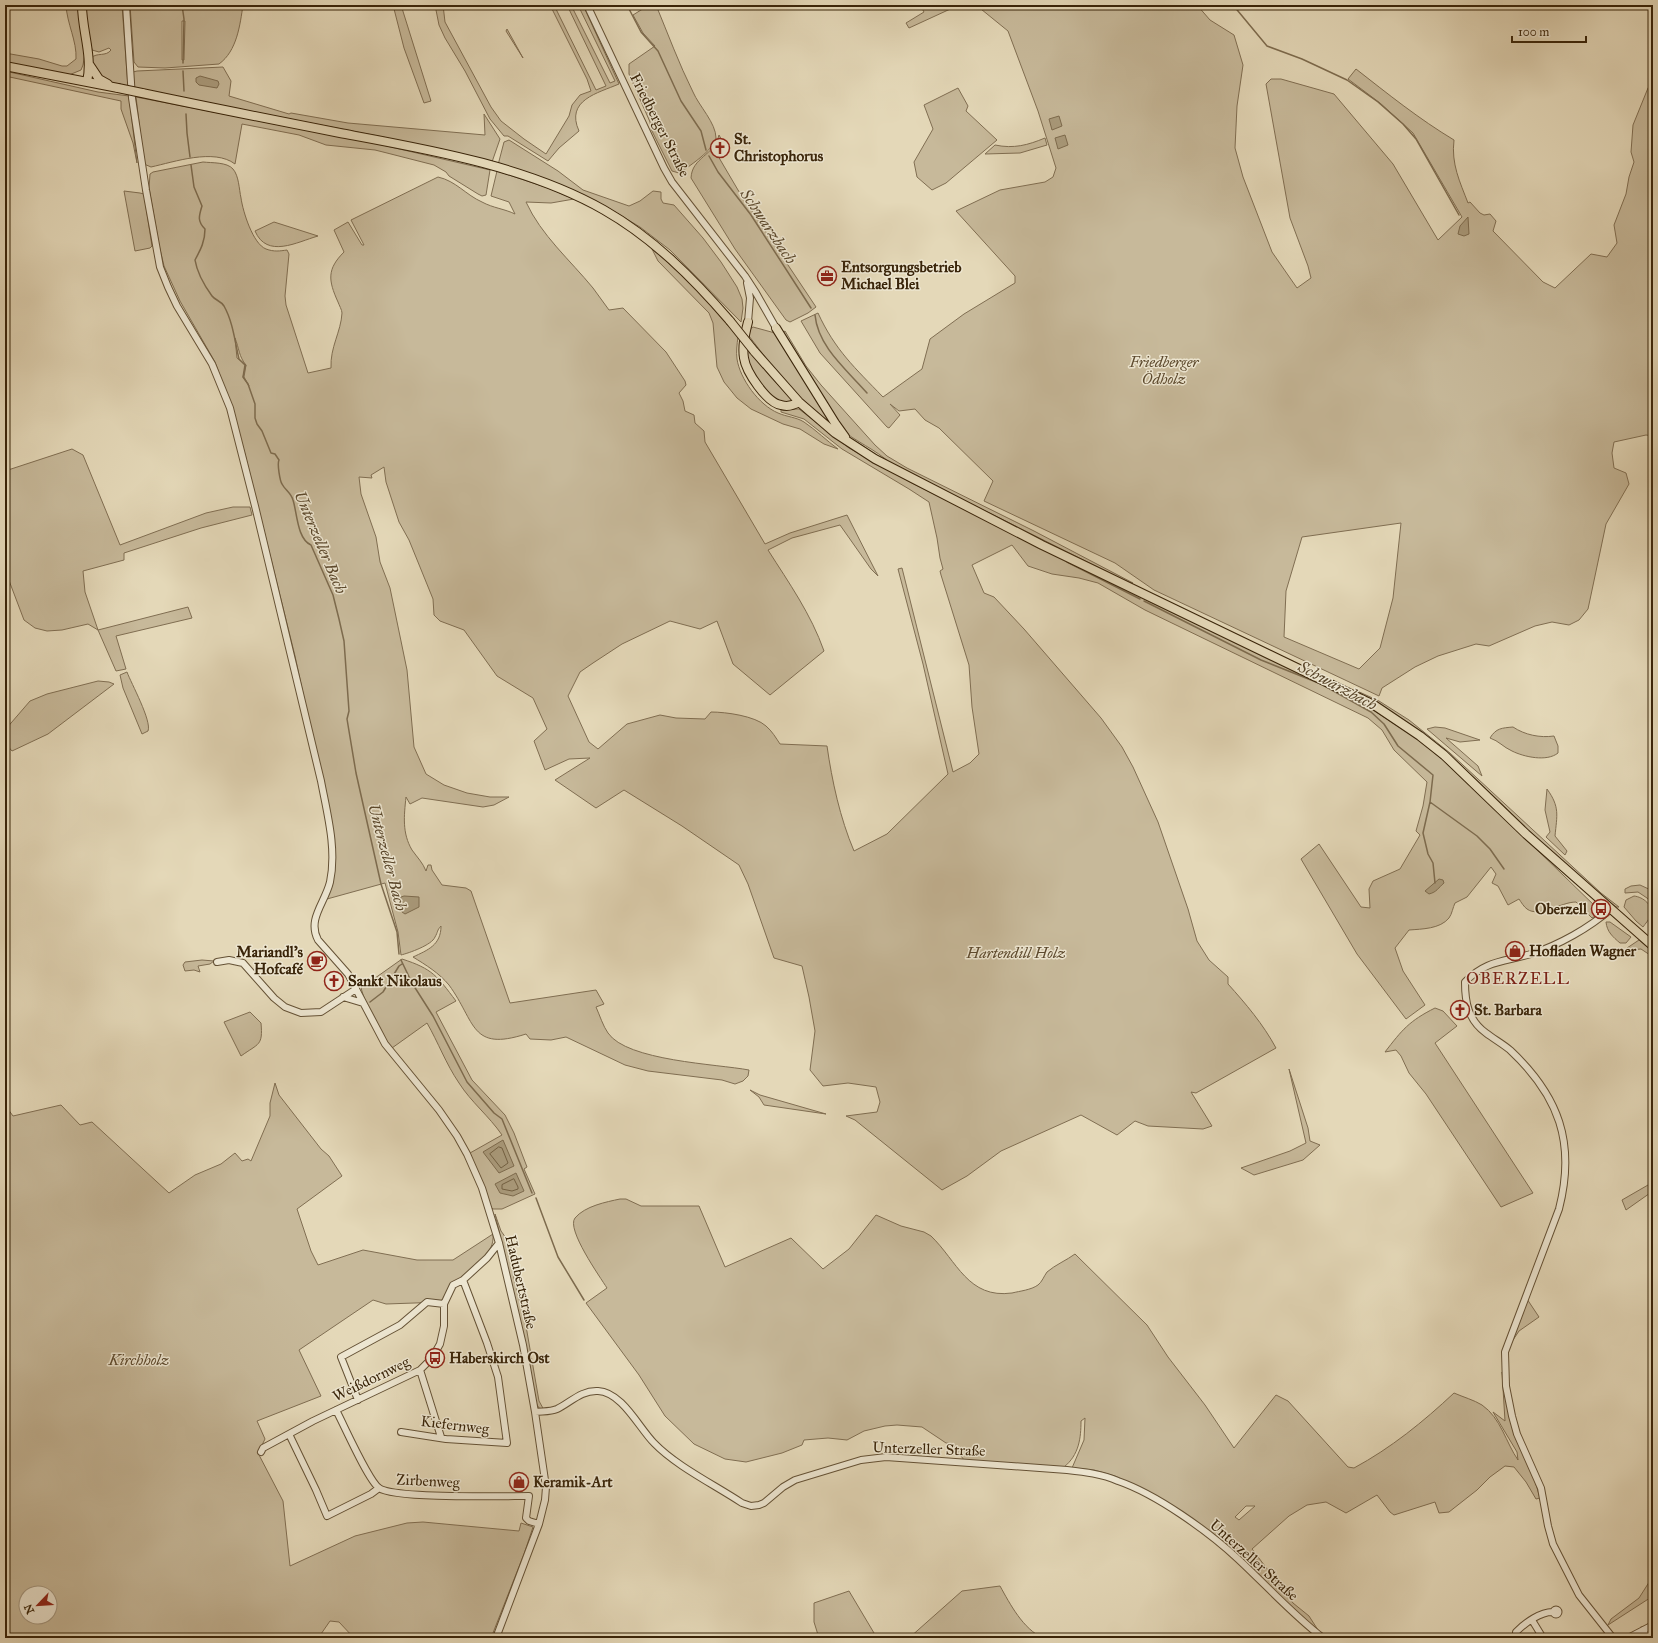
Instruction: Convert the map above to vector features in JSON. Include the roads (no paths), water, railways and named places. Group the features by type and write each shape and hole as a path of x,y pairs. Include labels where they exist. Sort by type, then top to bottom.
{"main road":[{"path":"82,5 89,63 89,73 84,81"},
{"path":"84,81 87,49"},
{"path":"89,63 99,79 116,88"},
{"path":"5,66 380,140 476,162 548,184 604,210 639,233 686,272 799,402 852,445 895,470 1042,545 1374,705 1420,736 1444,755 1526,834 1653,946"},
{"path":"748,322 744,344 744,359 752,379 775,403 782,406 799,402"},
{"path":"776,328 835,423 852,445"}],"street":[{"name":"Hadubertstraße","path":"126,5 132,98 151,221 160,267 177,306 212,364 230,408 255,506 329,822 332,850 332,870 325,897 316,913 313,924 315,934 318,940 348,974 385,1044 450,1124 467,1154 482,1188 499,1244 523,1345 536,1412 546,1486 545,1500 539,1524 496,1638"},
{"name":"Friedberger Straße","path":"586,5 664,168 685,199 745,276 776,328"},
{"path":"745,276 750,298 748,322"},
{"path":"1611,909 1598,920 1550,946 1532,954 1489,964 1480,969 1465,982 1466,1003 1474,1021 1484,1031 1509,1049 1532,1072 1552,1103 1563,1134 1566,1177 1559,1209 1505,1352 1505,1368 1512,1416 1517,1434 1541,1488 1553,1544 1572,1584 1613,1638"},
{"path":"217,962 229,960 243,964 274,998 285,1007 301,1013 321,1012 356,989"},
{"path":"343,997 363,1003"},
{"name":"Weißdornweg","path":"261,1452 263,1448 289,1434 420,1370 432,1358 440,1344 444,1326 444,1304 454,1285 463,1280 487,1258 499,1244"},
{"name":"Kiefernweg","path":"401,1432 507,1443 498,1377 463,1280"},
{"path":"358,1400 341,1357 400,1325 427,1302 444,1304"},
{"path":"420,1370 441,1437"},
{"name":"Unterzeller Straße","path":"536,1412 555,1410 574,1398 590,1392 598,1391 608,1394 621,1403 648,1437 664,1452 742,1503 751,1506 764,1503 782,1487 795,1480 861,1460 886,1457 1061,1470 1095,1474 1119,1481 1143,1492 1208,1534 1237,1558 1287,1607 1322,1638"},
{"name":"Zirbenweg","path":"336,1410 371,1478 379,1488 389,1492 412,1494 529,1496 526,1518 529,1521 539,1524"},
{"path":"289,1434 327,1516 371,1494 379,1488"},
{"path":"1517,1638 1516,1632 1532,1620 1548,1611 1554,1612"},
{"path":"1532,1620 1543,1638"},
{"path":"1628,1638 1653,1625"},
{"path":"1643,1630 1648,1638"}],"water":[{"path":"200,76 218,81 219,84 217,88 199,85 196,82 196,78"},
{"path":"1059,116 1062,126 1052,130 1049,119"},
{"path":"1065,135 1068,145 1058,149 1055,138"},
{"path":"1468,217 1469,234 1464,236 1458,234 1460,226"},
{"path":"1439,879 1443,880 1444,883 1437,890 1429,894 1425,891"},
{"path":"404,896 419,897 419,907 405,914 402,912 399,900"},
{"path":"503,1140 514,1166 499,1173 483,1152"},
{"path":"516,1173 524,1191 513,1196 500,1193 495,1184"}],"waterway":[{"name":"Unterzeller Bach","path":"182,5 184,19 183,63"},
{"name":"Schwarzbach","path":"627,5 641,32 658,51 681,101 701,131 706,150"},
{"path":"1233,5 1267,46 1302,59 1347,80 1378,102 1403,124 1416,139 1459,215"},
{"name":"Unterzeller Bach","path":"183,71 184,91"},
{"name":"Unterzeller Bach","path":"186,114 190,157"},
{"name":"Schwarzbach","path":"709,156 718,172 751,215 811,308"},
{"name":"Unterzeller Bach","path":"191,165 194,187 202,206 200,221 205,229 202,245 195,260 197,269 209,292 223,304 227,312 232,325 239,359 245,365 243,377 248,384 255,404 255,418 257,424 262,431 271,453 275,454 279,460 281,482 292,498 300,531 306,542 311,545 333,595 344,641 349,711 347,719 356,773 381,884 397,932 399,954"},
{"name":"Schwarzbach","path":"815,315 817,327 827,348 867,393"},
{"name":"Schwarzbach","path":"1067,562 1140,599"},
{"name":"Schwarzbach","path":"1144,601 1261,660 1321,684 1371,712 1384,724 1398,746 1433,775 1430,802 1477,836 1490,849 1504,869"},
{"path":"1430,802 1423,833 1428,854 1433,863 1435,883"},
{"name":"Unterzeller Bach","path":"401,960 412,983 433,1016 467,1082 494,1113 502,1119 532,1193"},
{"path":"370,1002 383,992 399,966 402,964"},
{"name":"Unterzeller Bach","path":"536,1198 558,1257 584,1300"}],"place":[{"name":"St. Christophorus","path":"720,148"},
{"name":"Entsorgungsbetrieb Michael Blei","path":"827,276"},
{"name":"Oberzell","path":"1601,909"},
{"name":"Hofladen Wagner","path":"1515,951"},
{"name":"Mariandl's Hofcafé","path":"317,961"},
{"name":"Sankt Nikolaus","path":"334,981"},
{"name":"St. Barbara","path":"1460,1010"},
{"name":"Haberskirch Ost","path":"435,1358"},
{"name":"Keramik-Art","path":"519,1482"}],"district":[{"name":"OBERZELL","path":"1518,978"}],"park label":[{"name":"Friedberger Ödholz","path":"1164,370"},
{"name":"Hartendill Holz","path":"1016,953"},
{"name":"Kirchholz","path":"139,1360"}]}
